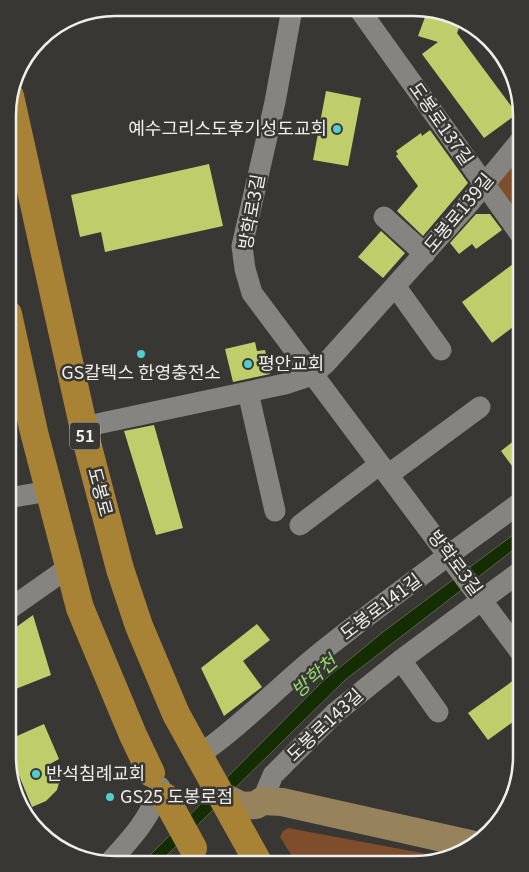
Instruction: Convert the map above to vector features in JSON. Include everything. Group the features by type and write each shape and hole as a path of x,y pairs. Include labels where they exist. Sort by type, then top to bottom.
{"main road":[{"name":"도봉로","path":"16,123 83,427 120,569 139,626 176,714 254,856"},
{"path":"16,349 49,492 80,608 133,736 196,856"},
{"path":"226,807 256,805 262,801 282,802 462,842"}],"street":[{"name":"방학로3길","path":"291,16 275,102 242,246 245,269 252,293 513,642"},
{"name":"도봉로137길","path":"366,16 513,223"},
{"name":"도봉로139길","path":"83,427 248,392 312,375 326,363 426,254 513,150"},
{"path":"384,217 426,254"},
{"path":"396,287 441,350"},
{"path":"248,392 275,511"},
{"path":"300,524 480,407"},
{"path":"16,497 49,492"},
{"name":"도봉로141길","path":"201,759 348,631 513,508"},
{"path":"16,604 69,567"},
{"name":"도봉로143길","path":"262,801 273,775 335,713 401,660 513,577"},
{"path":"401,660 438,712"},
{"path":"115,856 136,833 155,804 159,786"}],"shaded area":[{"path":"513,158 513,210 493,182"},
{"path":"513,535 513,550 345,680 166,856 149,856 322,682 383,632"},
{"path":"288,828 430,854 292,856 280,837 283,831"}],"building":[{"path":"425,17 459,28 457,33 512,108 513,117 484,138 422,54 438,42 418,36"},
{"name":"예수그리스도후기성도교회","path":"326,91 361,98 348,166 313,160"},
{"path":"430,130 468,183 423,236 397,211 418,186 396,156 398,154 396,151 421,133 422,136"},
{"path":"209,164 223,226 105,252 101,232 80,237 71,195"},
{"path":"476,214 490,214 502,230 476,249 472,244 459,254 450,243"},
{"path":"381,231 405,253 383,278 358,257"},
{"path":"513,264 513,327 492,343 462,302"},
{"name":"평안교회","path":"255,342 257,351 265,350 270,374 233,382 225,349"},
{"path":"154,425 183,528 156,535 124,431"},
{"path":"513,441 513,467 501,451"},
{"path":"33,615 51,675 16,689 16,627"},
{"path":"257,624 270,640 243,661 262,687 224,716 201,668"},
{"path":"513,681 513,722 488,740 468,713"},
{"name":"반석침례교회","path":"44,724 59,759 50,764 59,783 57,790 46,801 32,807 17,772 16,736"}],"place":[{"name":"예수그리스도후기성도교회","path":"337,129"},
{"name":"GS칼텍스 한영충전소","path":"141,354"},
{"name":"평안교회","path":"248,364"},
{"name":"반석침례교회","path":"36,774"},
{"name":"GS25 도봉로점","path":"110,797"}],"water label":[{"name":"방학천","path":"314,676"}]}
